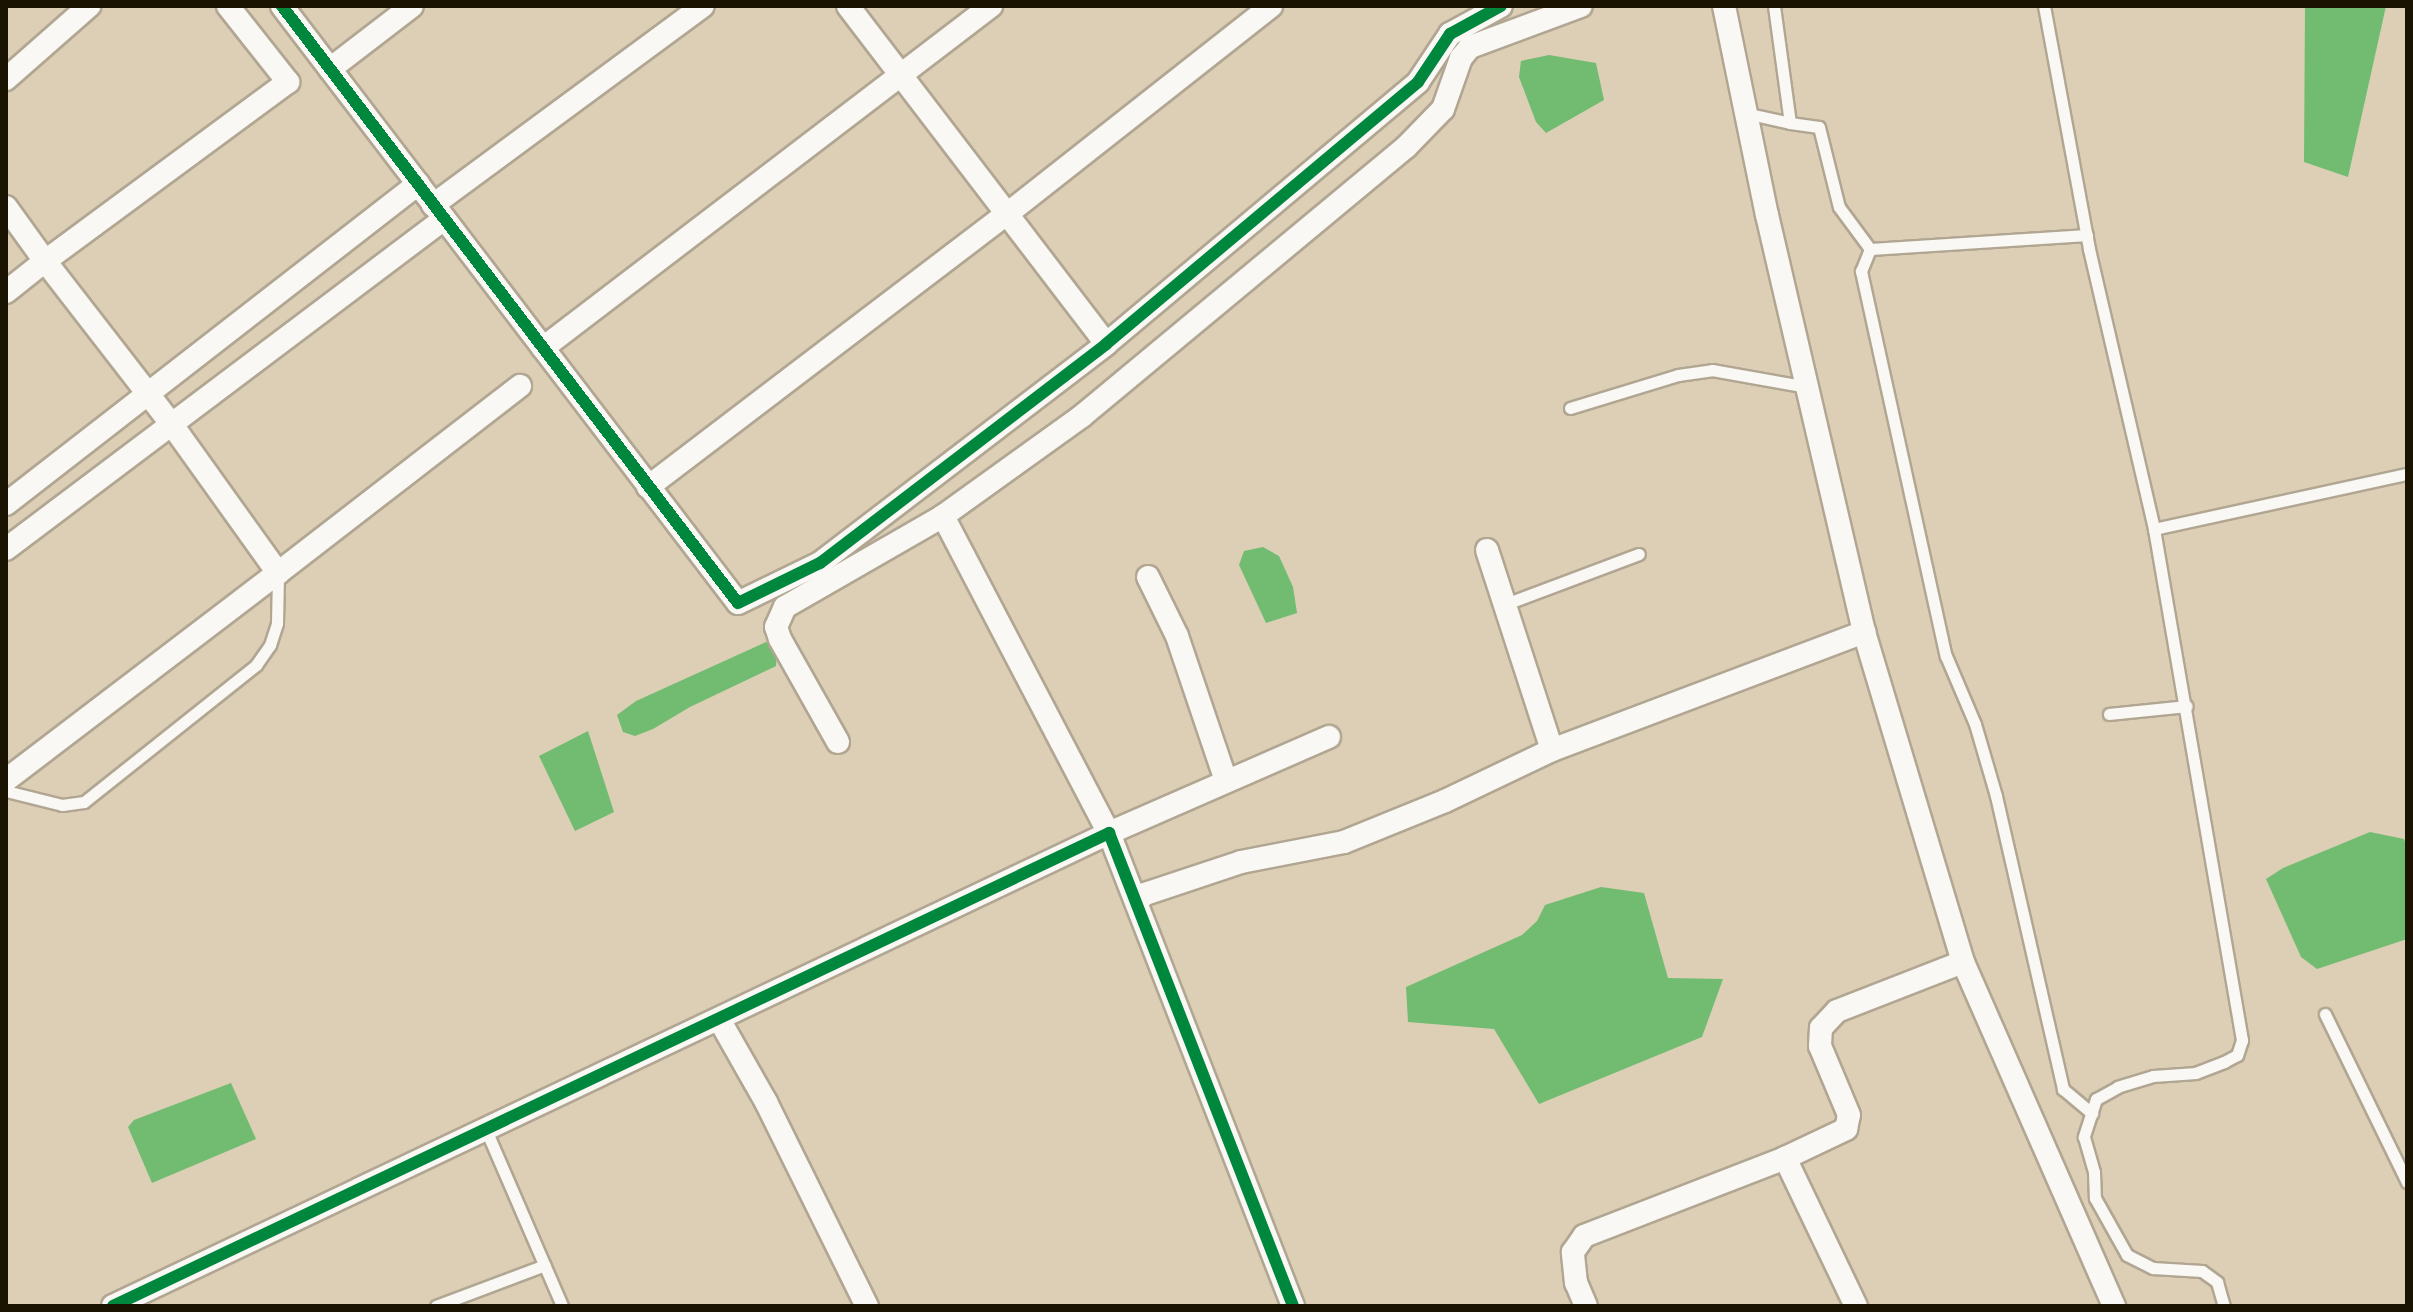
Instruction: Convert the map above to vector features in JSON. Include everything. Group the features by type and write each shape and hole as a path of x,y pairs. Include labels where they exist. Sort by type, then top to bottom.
{"street":[{"path":"6,79 89,6"},
{"path":"6,292 288,82 228,6"},
{"path":"282,6 738,603 820,563 1106,344 1418,82 1450,34 1501,6"},
{"path":"330,69 412,6"},
{"path":"6,549 703,6"},
{"path":"848,6 1106,344"},
{"path":"543,348 991,6"},
{"path":"648,487 1007,214 1271,6"},
{"path":"838,742 780,639 776,627 778,616 785,607 943,516 1082,416 1406,147 1443,109 1461,58 1470,47 1581,6"},
{"path":"1724,6 1744,112 1864,632 1963,962 2114,1306"},
{"path":"6,504 418,184"},
{"path":"6,207 170,422 278,573"},
{"path":"6,780 520,386"},
{"path":"943,516 1109,833 1293,1306"},
{"path":"1487,550 1552,750"},
{"path":"1148,577 1177,636 1226,781"},
{"path":"1137,901 1145,894 1241,862 1344,842 1445,801 1552,750 1864,632"},
{"path":"124,1304 1109,833 1329,737"},
{"path":"1586,1306 1576,1283 1573,1252 1584,1236 1785,1158 1846,1129 1849,1115 1820,1046 1821,1028 1837,1011 1963,962"},
{"path":"720,1021 766,1102 867,1306"},
{"path":"1785,1158 1856,1306"}],"lane":[{"path":"1774,6 1790,123"},
{"path":"2044,6 2087,235 2154,529 2187,706 2242,1040 2237,1055 2224,1062 2196,1073 2153,1076 2118,1087 2096,1099 2084,1137 2094,1172 2095,1198 2127,1255 2153,1268 2202,1271 2217,1282 2224,1306"},
{"path":"1744,112 1819,127 1839,207 1870,249"},
{"path":"1870,249 2087,235"},
{"path":"1870,249 1861,271 1946,656 1975,724 1996,796 2063,1089 2092,1113"},
{"path":"1570,408 1678,375 1712,370 1807,387"},
{"path":"2154,529 2407,474"},
{"path":"1503,605 1639,554"},
{"path":"6,791 62,805 84,802 244,675 256,665 270,645 277,623 278,573"},
{"path":"2109,714 2187,706"},
{"path":"2325,1014 2407,1182"},
{"path":"486,1130 562,1306"},
{"path":"436,1306 545,1265"}],"shaded area":[{"path":"2305,6 2386,6 2348,177 2304,162"},
{"path":"1549,55 1596,63 1604,100 1546,133 1536,122 1519,77 1521,61"},
{"path":"1263,547 1279,556 1293,587 1297,613 1266,623 1239,565 1244,551"},
{"path":"766,642 777,650 776,666 690,707 653,729 635,736 623,732 617,715 636,701"},
{"path":"588,731 614,812 575,831 539,756"},
{"path":"2370,832 2404,839 2407,848 2407,939 2317,969 2301,957 2266,879 2283,868"},
{"path":"1601,887 1644,893 1668,978 1723,979 1702,1037 1539,1104 1494,1029 1408,1022 1406,987 1522,935 1537,921 1545,905"},
{"path":"231,1083 256,1139 152,1183 128,1127 134,1120"}],"cycle path":[{"path":"282,6 738,603 820,563 1106,344 1418,82 1450,34 1501,6"},
{"path":"113,1306 1109,833 1293,1306"}]}
